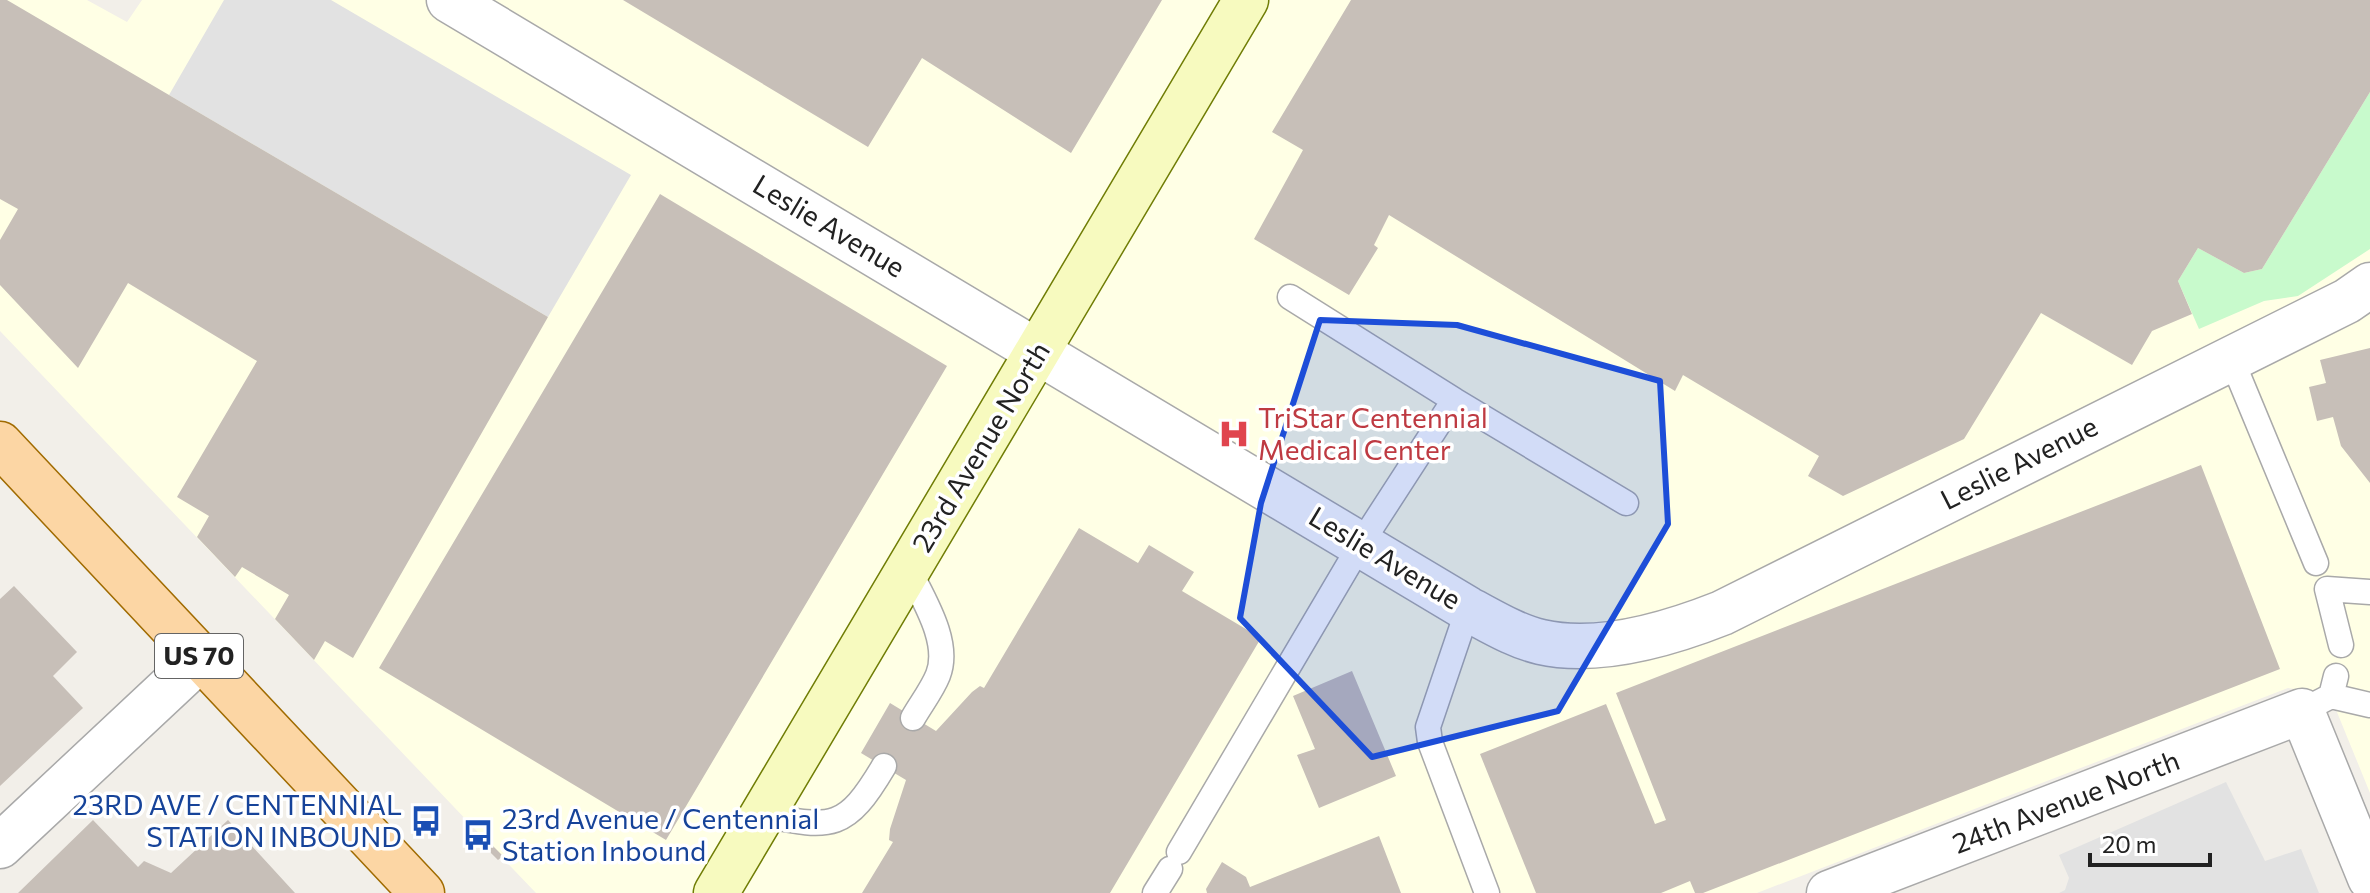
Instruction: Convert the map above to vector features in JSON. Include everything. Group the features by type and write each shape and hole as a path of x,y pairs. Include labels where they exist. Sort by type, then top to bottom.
{"main road":[{"name":"US 70","path":"0,444 422,893"}],"street":[{"name":"Leslie Avenue","path":"449,0 1362,542 1468,609 1541,642 1573,645 1637,640 1676,632 1722,613 2347,301 2370,285"},
{"name":"23rd Avenue North","path":"716,893 1246,0"},
{"path":"0,846 201,658"},
{"path":"2323,695 2370,878"},
{"name":"24th Avenue North","path":"1829,893 2323,695"}],"lane":[{"path":"1290,297 1626,503"},
{"path":"2231,358 2316,563"},
{"path":"1155,893 1362,542 1454,400"},
{"path":"909,570 930,614 942,661 938,676 913,718"},
{"path":"2341,645 2327,589 2370,592"},
{"path":"1468,609 1428,727 1430,742 1487,893"},
{"path":"2323,695 2370,705"},
{"path":"763,815 811,824 843,817 856,808 884,766"}],"highlighted area":[{"path":"1320,320 1457,325 1660,381 1668,524 1558,711 1372,757 1240,618 1261,503"}],"shaded area":[{"name":"TriStar Centennial Medical Center","path":"0,0 87,0 127,22 142,0 2370,0 2370,793 2330,695 2288,688 1757,893 536,893 0,331"},
{"path":"224,0 331,0 631,175 548,317 169,95"},
{"path":"2226,782 2265,861 2301,849 2319,893 2059,893 2065,890 2069,878 2059,855"}],"green space":[{"path":"2370,92 2370,249 2298,296 2264,301 2199,329 2178,281 2198,248 2244,273 2262,269"}],"building":[{"path":"0,0 7,0 548,317 353,658 325,641 314,660 275,619 289,595 242,567 235,577 197,537 209,516 177,497 257,361 128,283 78,368 0,285 0,240 18,209 0,199"},
{"path":"623,0 1162,0 1071,153 922,58 868,147"},
{"path":"1351,0 2370,0 2370,92 2262,269 2244,273 2198,248 2178,281 2192,314 2152,331 2132,365 2041,313 1964,439 1843,496 1808,476 1819,456 1683,375 1675,391 1389,215 1374,245 1378,248 1349,295 1254,239 1303,150 1272,132"},
{"path":"660,194 947,366 666,840 379,668"},
{"path":"2370,348 2370,483 2341,446 2333,417 2317,421 2309,387 2326,383 2320,360"},
{"path":"2201,465 2280,669 1703,893 1695,893 1690,881 1661,893 1536,893 1480,754 1606,704 1655,824 1666,820 1616,693"},
{"path":"1079,528 1138,563 1149,545 1194,572 1182,591 1261,638 1110,893 862,893 893,842 889,840 890,829 906,780 861,753 890,703 936,731 972,692 980,686 984,688"},
{"path":"14,586 77,652 53,676 83,708 0,786 0,599"},
{"path":"1352,671 1396,776 1319,808 1297,755 1315,749 1293,696"},
{"path":"93,820 138,867 144,861 171,873 228,820 295,893 18,893"},
{"path":"1379,836 1401,893 1207,893 1206,889 1222,862 1246,877 1250,887"},
{"path":"488,841 503,856 498,860 483,845"}],"place":[{"name":"TriStar Centennial Medical Center","path":"1234,434"},
{"name":"23RD AVE / CENTENNIAL STATION INBOUND","path":"426,821"},
{"name":"23rd Avenue / Centennial Station Inbound","path":"478,835"}]}
